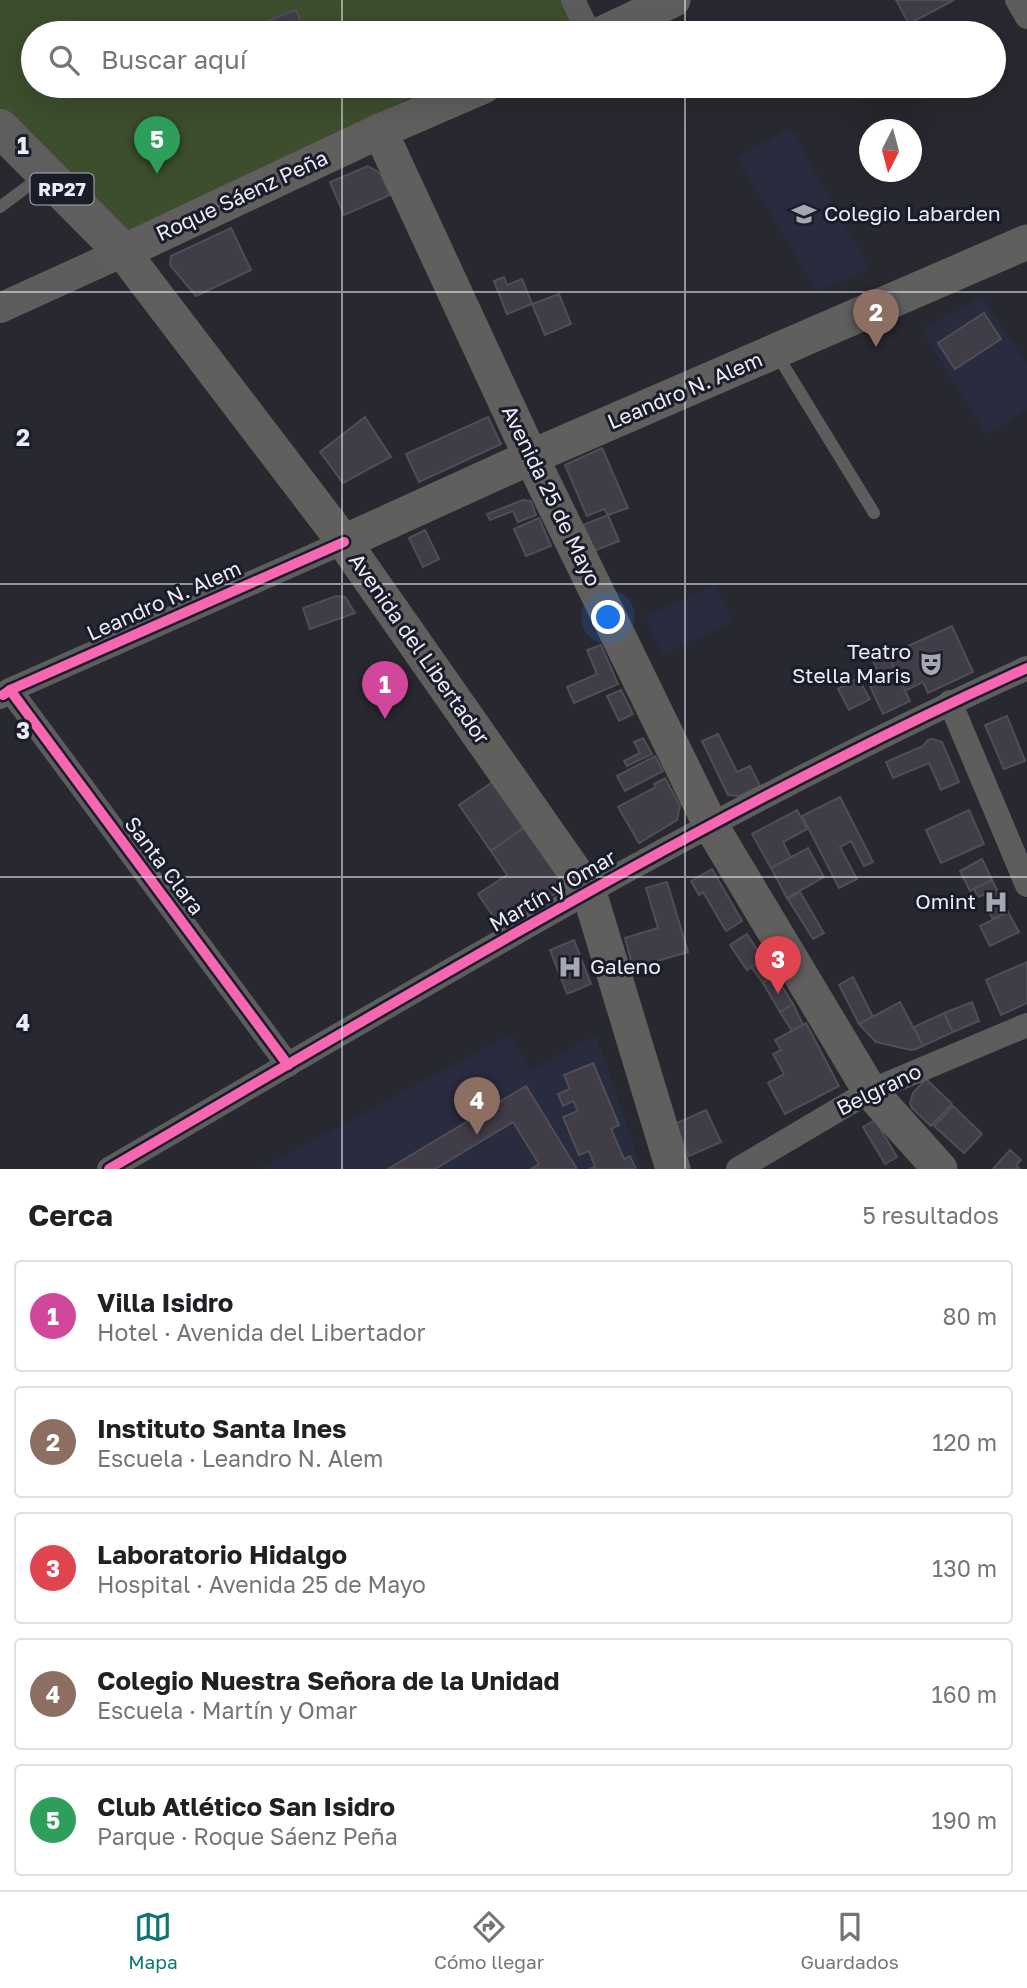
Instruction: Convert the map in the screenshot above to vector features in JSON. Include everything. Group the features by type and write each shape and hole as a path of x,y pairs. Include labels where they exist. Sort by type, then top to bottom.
{"main road":[{"path":"628,21 673,0"},
{"name":"Roque Sáenz Peña","path":"123,252 456,98"},
{"name":"Avenida del Libertador","path":"0,128 123,252 344,542 589,892 673,1169"},
{"name":"Avenida 25 de Mayo","path":"380,131 531,457 710,824 870,1091 940,1169"},
{"name":"Leandro N. Alem","path":"344,542 531,457 1027,242"}],"street":[{"path":"573,0 583,21"},
{"path":"1017,0 1027,16"},
{"name":"Roque Sáenz Peña","path":"0,308 123,252"},
{"name":"Leandro N. Alem","path":"5,694 344,542"},
{"name":"Martín y Omar","path":"109,1169 710,824 950,702 1027,668"},
{"name":"Santa Clara","path":"5,694 288,1065"},
{"path":"950,702 1027,885"},
{"name":"Belgrano","path":"738,1169 870,1091 1027,1025"}],"lane":[{"path":"0,206 46,173"},
{"path":"776,353 874,513"}],"shaded area":[{"name":"Colegio Labarden","path":"790,127 870,269 817,291 737,158"},
{"path":"982,296 1027,364 1027,409 986,435 922,330"},
{"path":"715,584 733,622 663,655 645,616"},
{"path":"510,1034 531,1070 596,1035 642,1169 260,1169"}],"green space":[{"path":"0,0 574,0 581,15 568,21 21,21 21,98 410,98 124,236 0,113"}],"building":[{"path":"896,0 954,0 915,21 907,21"},
{"path":"296,10 300,21 267,21"},
{"path":"368,166 380,173 390,195 344,215 330,182"},
{"path":"231,228 251,270 196,296 170,265 171,256"},
{"path":"504,277 507,285 522,279 532,304 507,314 494,281"},
{"path":"559,294 571,324 545,335 532,304"},
{"path":"984,313 1001,339 955,369 938,343"},
{"path":"365,417 391,457 343,483 320,452"},
{"path":"488,417 501,444 419,482 406,454"},
{"path":"602,448 628,508 608,515 604,509 587,516 565,465"},
{"path":"523,500 531,501 536,515 518,522 513,511 490,520 487,514"},
{"path":"608,515 619,541 594,551 583,525"},
{"path":"539,518 551,546 526,556 514,529"},
{"path":"425,530 439,559 423,567 409,538"},
{"path":"336,596 345,597 355,613 310,629 303,608"},
{"name":"Teatro Stella Maris","path":"952,626 973,672 928,693 923,682 905,691 888,655"},
{"path":"601,645 618,684 574,703 567,687 597,674 587,650"},
{"path":"888,655 910,701 883,714 868,682 880,676 873,661"},
{"path":"858,678 870,699 849,710 838,689"},
{"path":"621,690 633,714 619,721 607,696"},
{"path":"1007,716 1025,761 1004,769 985,725"},
{"path":"718,734 737,772 750,766 760,786 739,796 728,795 702,741"},
{"path":"643,738 652,754 627,766 624,761 640,753 634,742"},
{"path":"933,739 942,742 959,782 941,790 929,763 893,778 886,762"},
{"path":"655,756 663,771 625,791 617,776"},
{"path":"665,778 680,806 677,820 639,843 618,807 656,787 654,784"},
{"path":"494,781 525,827 491,851 459,805"},
{"path":"840,797 873,862 864,866 851,841 840,847 857,879 839,888 802,816"},
{"path":"797,810 807,829 783,842 791,858 771,868 752,834"},
{"path":"969,810 984,844 941,863 926,830"},
{"path":"525,827 561,881 559,891 502,929 478,894 507,875 491,851"},
{"path":"808,848 824,877 787,898 771,868"},
{"path":"982,859 992,880 970,891 960,871"},
{"path":"712,869 742,921 726,931 703,892 699,895 691,881"},
{"name":"Omint","path":"992,880 1008,912 993,919 987,909 992,907 985,894 978,897 974,889"},
{"path":"667,882 688,952 633,968 625,938 658,928 646,888"},
{"path":"800,892 824,933 813,939 788,899"},
{"path":"1008,912 1019,932 990,946 980,926"},
{"path":"747,934 763,959 747,970 730,945"},
{"name":"Galeno","path":"574,940 591,984 567,994 550,950"},
{"path":"763,959 775,975 763,983 751,967"},
{"path":"1027,962 1027,1003 1001,1015 986,980"},
{"path":"775,975 793,1004 780,1012 763,983"},
{"path":"853,977 873,1017 859,1024 839,985"},
{"path":"900,1002 923,1046 916,1049 876,1042 859,1024"},
{"path":"972,1002 979,1021 953,1032 944,1013"},
{"path":"793,1004 803,1025 792,1031 780,1012"},
{"path":"944,1013 953,1032 923,1046 914,1027"},
{"path":"806,1023 839,1086 785,1114 768,1083 784,1074 773,1054 781,1050 775,1040"},
{"path":"593,1063 619,1125 611,1129 624,1159 630,1156 636,1169 589,1169 595,1167 589,1151 579,1155 563,1117 578,1111 573,1101 563,1106 558,1094 570,1089 564,1075"},
{"path":"926,1079 952,1104 931,1126 910,1103 913,1093"},
{"path":"526,1086 577,1169 531,1169 539,1164 513,1122 435,1169 388,1169"},
{"path":"953,1106 982,1134 964,1153 934,1126"},
{"path":"706,1110 721,1142 689,1156 675,1124"},
{"path":"875,1120 897,1157 885,1164 863,1127"},
{"path":"1010,1150 1021,1160 1016,1165 1020,1169 993,1169"}],"cycle path":[{"path":"3,695 344,542"},
{"path":"109,1169 448,972 676,844 792,782 1027,668"},
{"path":"10,690 288,1065"}],"place":[{"name":"Club Atlético San Isidro","path":"157,174"},
{"name":"Colegio Labarden","path":"804,214"},
{"name":"Instituto Santa Ines","path":"876,347"},
{"name":"Teatro Stella Maris","path":"931,664"},
{"name":"Villa Isidro","path":"385,719"},
{"name":"Omint","path":"996,902"},
{"name":"Galeno","path":"570,967"},
{"name":"Laboratorio Hidalgo","path":"778,994"},
{"name":"Colegio Nuestra Señora de la Unidad","path":"477,1135"}]}
